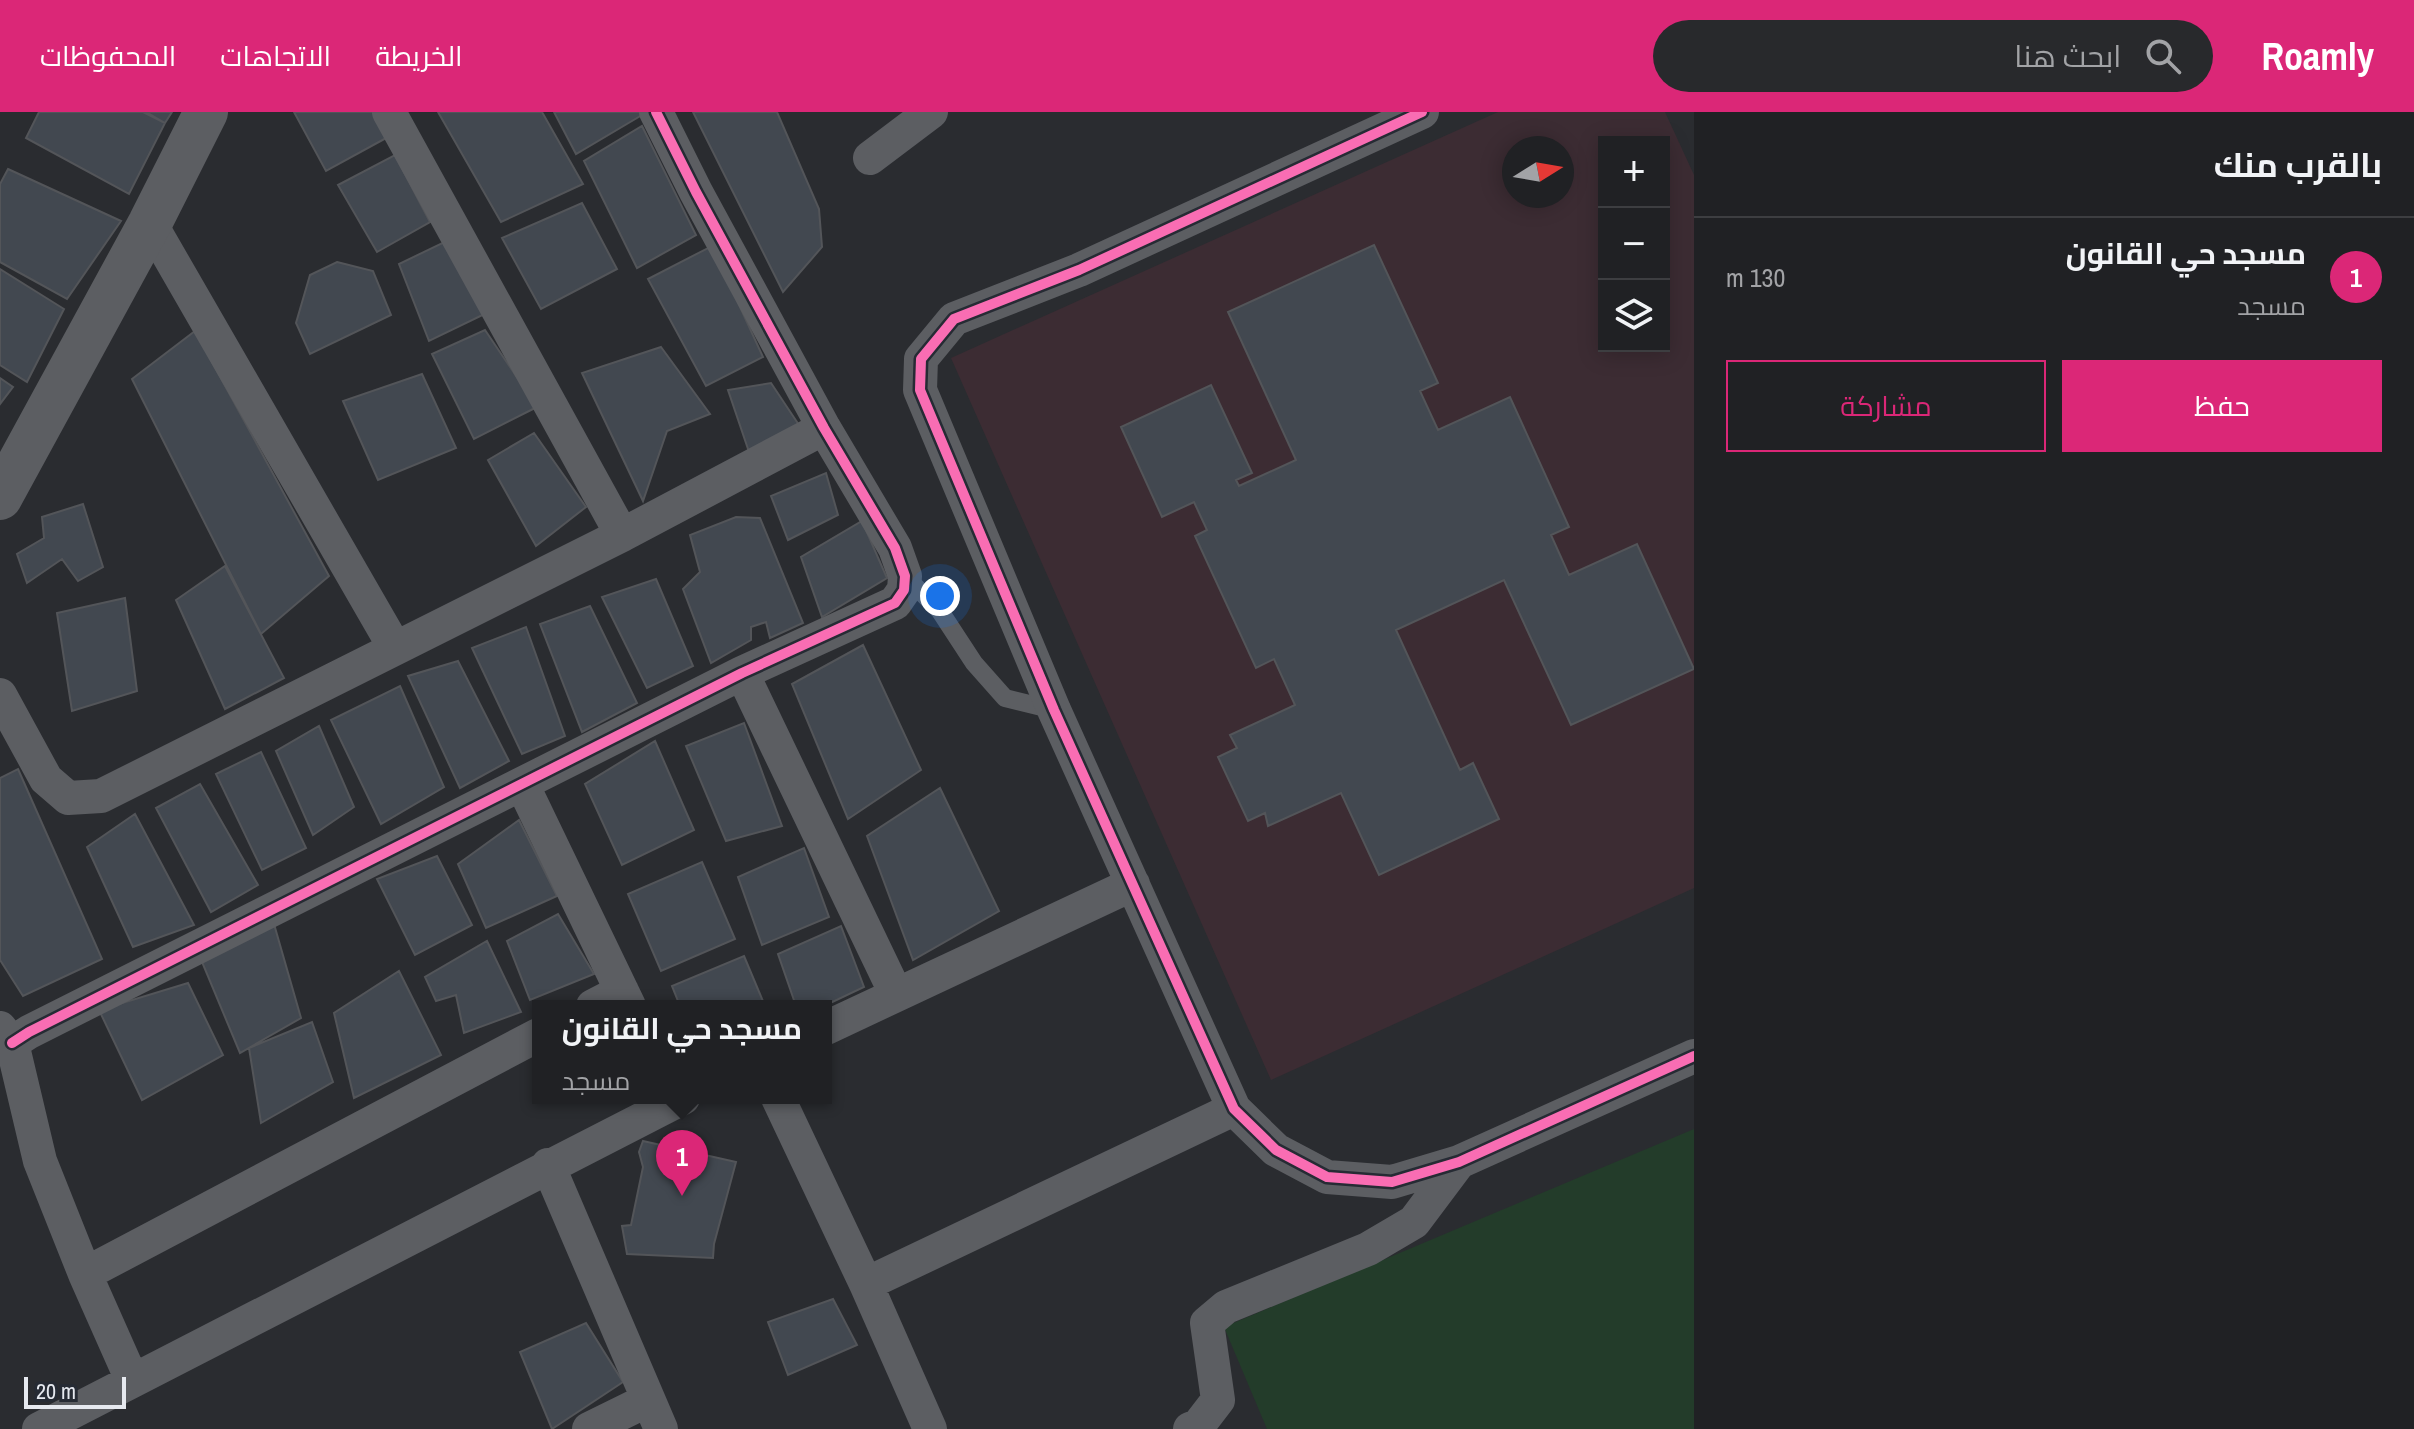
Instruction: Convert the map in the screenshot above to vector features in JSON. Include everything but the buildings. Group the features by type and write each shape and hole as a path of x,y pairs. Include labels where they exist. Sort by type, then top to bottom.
{"street":[{"path":"0,498 150,223 206,112"},
{"path":"389,112 622,535"},
{"path":"132,1380 40,1161 6,1036 29,1032 742,673 895,603 904,590 905,576 895,548 824,428 656,112"},
{"path":"870,158 931,112"},
{"path":"1422,112 1079,270 954,319 921,359 920,390 1054,710 1234,1109 1276,1150 1327,1177 1392,1182 1459,1162 1694,1056"},
{"path":"150,223 395,648"},
{"path":"0,695 46,779 68,798 101,796 622,535 824,428"},
{"path":"742,673 896,994"},
{"path":"522,784 615,1000"},
{"path":"832,1025 1133,884"},
{"path":"85,1274 532,1038"},
{"path":"39,1429 667,1104"},
{"path":"781,1104 930,1429"},
{"path":"866,1284 1234,1109"},
{"path":"1190,1429 1198,1426 1218,1400 1207,1323 1226,1307 1368,1249 1414,1222 1459,1162"},
{"path":"548,1165 655,1414 589,1429"}],"lane":[{"path":"905,576 940,611 974,663 1005,698 1054,710"}],"shaded area":[{"path":"1498,112 1665,112 1694,175 1694,888 1271,1080 951,358"}],"green space":[{"path":"1694,1129 1694,1429 1267,1429 1224,1327"}],"cycle path":[{"path":"12,1043 742,673 895,603 904,590 905,576 895,548 824,428 656,112"},
{"path":"1422,112 1079,270 954,319 921,359 920,390 1054,710 1234,1109 1276,1150 1327,1177 1392,1182 1459,1162 1694,1056"}],"place":[{"name":"مسجد حي القانون","path":"682,1196"}]}
